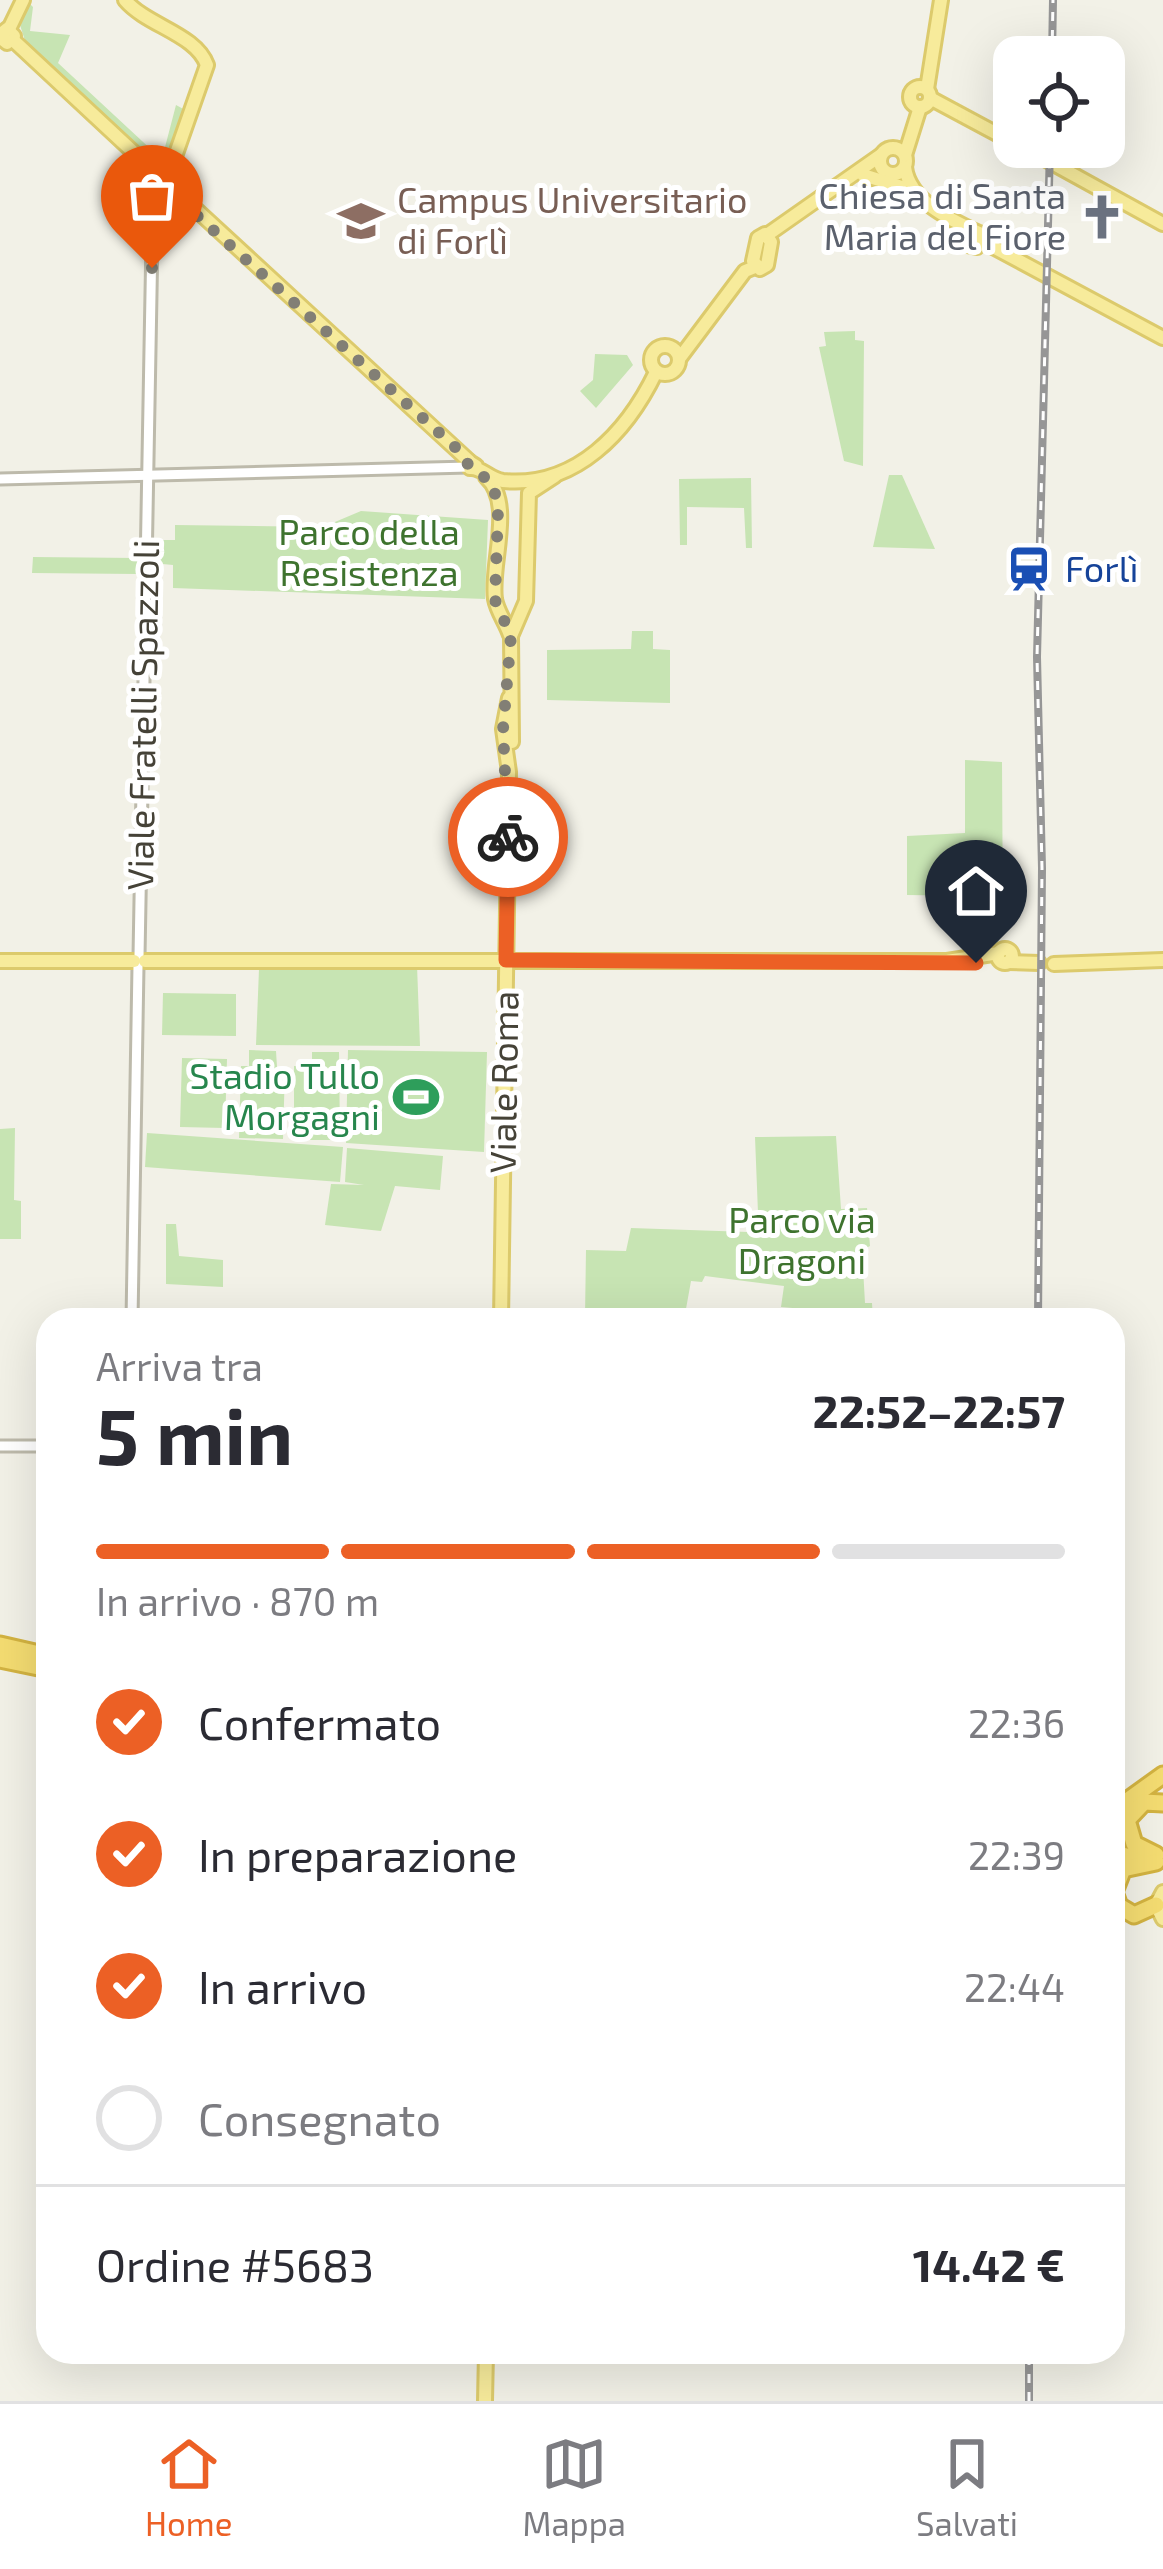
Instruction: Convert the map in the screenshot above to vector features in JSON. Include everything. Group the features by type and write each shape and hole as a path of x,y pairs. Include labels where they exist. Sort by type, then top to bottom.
{"highway":[{"path":"0,1656 36,1664"},
{"path":"1125,1806 1163,1775"},
{"path":"1135,1801 1163,1803"},
{"path":"1135,1801 1127,1820 1129,1837 1159,1859"},
{"path":"1125,1852 1159,1859"},
{"path":"1125,1870 1159,1859"},
{"path":"1125,1909 1139,1915 1161,1912"}],"main road":[{"path":"125,0 206,58 207,74 160,181"},
{"path":"769,237 894,162 922,97 939,0"},
{"path":"20,5 4,38 493,483 500,508 495,600 511,636"},
{"path":"922,97 993,132"},
{"path":"769,237 862,175 894,162"},
{"path":"894,162 905,188"},
{"path":"894,162 922,201 974,236 1163,338"},
{"path":"1061,168 1163,224"},
{"path":"862,175 905,188 974,236"},
{"path":"495,600 509,612 524,606 526,512 531,489 592,458 660,373 675,370 675,353 684,340 754,264 767,265 769,237"},
{"path":"660,373 652,354 675,353"},
{"path":"471,465 494,478 555,476"},
{"path":"500,508 514,480"},
{"path":"514,480 526,512"},
{"path":"500,508 515,503 526,512"},
{"name":"Viale Roma","path":"501,1308 511,636 524,606"},
{"path":"0,961 1013,959"},
{"path":"1163,962 1054,964 1163,962"},
{"path":"485,2401 486,2364"}],"street":[{"name":"Viale Fratelli Spazzoli","path":"132,1308 148,475 155,206 160,181"},
{"path":"0,479 471,465"},
{"path":"0,1446 36,1446"}],"green space":[{"path":"27,1 33,7 30,31 70,35 58,63 156,154 164,151 176,105 187,111 164,165 155,166 28,50 20,25"},
{"path":"855,331 855,340 864,341 863,466 844,461 819,347 826,346 824,332"},
{"path":"595,354 627,355 633,365 596,408 580,391 593,380"},
{"path":"889,475 902,475 935,549 873,547"},
{"path":"751,478 752,548 746,548 744,508 687,507 687,545 680,545 679,479"},
{"name":"Parco della Resistenza","path":"361,511 488,520 485,599 173,588 173,565 152,563 150,540 175,540 175,525 323,527"},
{"path":"33,557 137,558 137,574 32,573"},
{"path":"632,631 653,631 653,649 670,650 670,703 547,700 547,650 631,649"},
{"path":"965,760 1002,762 1003,933 993,950 974,956 974,896 907,895 907,836 965,833"},
{"path":"417,965 420,1046 256,1045 259,969"},
{"path":"163,993 236,994 236,1036 162,1035"},
{"path":"249,1050 276,1051 277,1067 285,1067 283,1139 239,1138 241,1066 249,1066"},
{"name":"Stadio Tullo Morgagni","path":"348,1050 487,1052 484,1152 346,1143"},
{"path":"312,1052 339,1052 340,1140 294,1140 294,1066 312,1066"},
{"path":"182,1058 227,1059 225,1128 180,1127"},
{"path":"15,1128 14,1200 21,1201 21,1239 0,1239 0,1129"},
{"path":"147,1133 343,1147 340,1182 145,1167"},
{"name":"Parco via Dragoni","path":"836,1136 841,1209 867,1208 870,1246 862,1250 865,1303 872,1303 872,1308 781,1307 784,1286 705,1276 702,1282 691,1281 686,1308 585,1308 586,1250 626,1251 631,1228 748,1232 747,1215 758,1213 755,1137"},
{"path":"347,1148 443,1156 440,1190 395,1186 381,1231 325,1225 331,1184 364,1185 345,1182"},
{"path":"166,1224 176,1224 179,1256 223,1260 223,1287 166,1284"}],"railway":[{"path":"1052,36 1053,0"},
{"path":"1038,1308 1042,868 1037,657 1049,168"},
{"path":"1029,2364 1029,2401"}],"way so far":[{"path":"152,268 156,199 164,186 172,188 464,455 469,467 493,483 498,510 495,600 511,636 503,729 509,772 508,837"}],"place":[{"name":"Chiesa di Santa Maria del Fiore","path":"1102,217"},
{"name":"Campus Universitario di Forlì","path":"361,221"},
{"name":"Forlì","path":"1029,569"},
{"name":"Stadio Tullo Morgagni","path":"416,1097"}],"route":[{"path":"508,837 506,960 976,963"}]}
